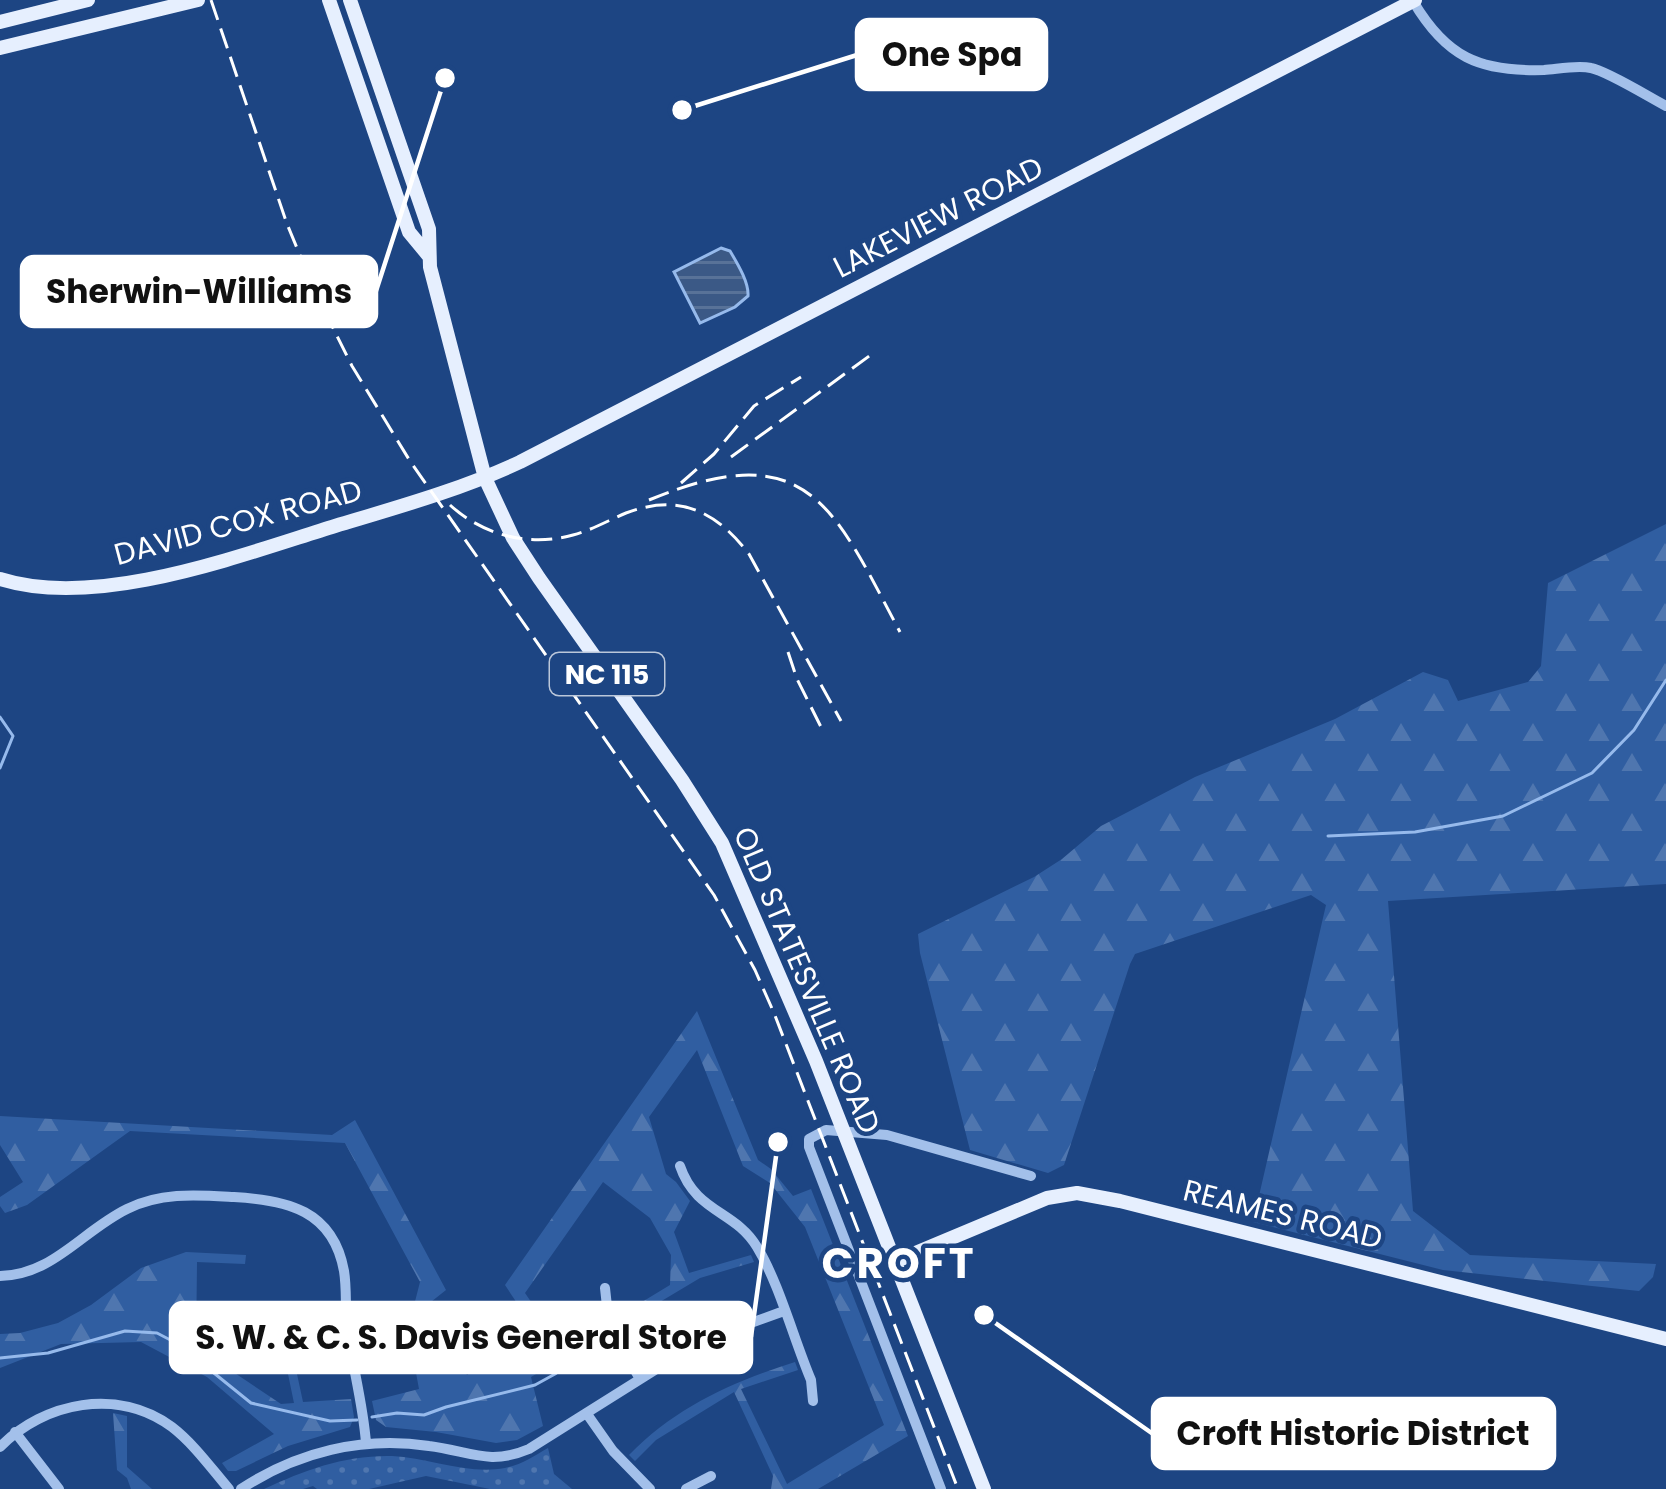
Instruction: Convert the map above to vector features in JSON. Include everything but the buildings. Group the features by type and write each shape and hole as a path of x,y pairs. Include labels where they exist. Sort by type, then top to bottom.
{"main road":[{"path":"0,22 88,0"},
{"path":"0,48 198,0"},
{"name":"OLD STATESVILLE ROAD","path":"329,0 409,232 428,249"},
{"name":"OLD STATESVILLE ROAD","path":"350,0 429,229 428,249 485,478 538,578 722,843 786,988 985,1489"},
{"name":"LAKEVIEW ROAD","path":"485,478 1414,1"},
{"path":"357,80 387,141 411,215 428,249"},
{"name":"DAVID COX ROAD","path":"0,579 59,589 144,579 255,551 485,478"},
{"name":"REAMES ROAD","path":"894,1262 1047,1198 1078,1193 1666,1339"}],"street":[{"path":"1414,1 1444,44 1473,63 1513,71 1591,68 1666,106"},
{"path":"941,1489 808,1147 811,1136 826,1130 916,1142 1031,1177"},
{"path":"680,1166 693,1194 758,1249 811,1380 814,1401"},
{"path":"0,1276 46,1265 118,1214 152,1199 270,1199 305,1211 331,1239 344,1273 347,1327 366,1443"},
{"path":"605,1288 609,1325 640,1379"},
{"path":"241,1489 315,1453 366,1443 429,1445 503,1458 529,1449 715,1334 784,1311"},
{"path":"277,1326 302,1330 347,1327"},
{"path":"0,1447 15,1432 52,1412 102,1404 124,1406 173,1428 230,1489"},
{"path":"586,1414 650,1489"},
{"path":"15,1432 59,1489"},
{"path":"686,1489 711,1476"}],"green space":[{"path":"1666,524 1666,884 1388,901 1413,1211 1470,1255 1656,1264 1653,1277 1639,1291 1443,1270 1253,1222 1326,905 1311,895 1135,954 1064,1165 1048,1173 970,1150 918,934 1034,877 1101,826 1195,777 1335,719 1423,672 1448,680 1458,701 1528,682 1541,666 1548,583"},
{"path":"697,1011 758,1160 793,1196 811,1189 908,1436 818,1489 771,1489 773,1476 734,1392 656,1440 635,1461 629,1455 666,1423 706,1398 795,1362 798,1370 741,1389 787,1484 884,1425 805,1227 770,1183 743,1166 697,1050 649,1117 666,1174 690,1201 674,1232 689,1273 751,1255 754,1262 700,1278 618,1327 614,1319 670,1285 671,1255 650,1218 603,1182 525,1293 563,1349 600,1328 603,1335 531,1377 543,1426 517,1440 496,1443 386,1427 376,1420 372,1401 419,1389 408,1329 420,1282 345,1143 130,1131 27,1205 5,1213 0,1206 0,1197 23,1182 0,1145 0,1116 332,1135 355,1120 446,1290 422,1309 467,1375 534,1329 505,1285"},
{"path":"186,1252 246,1255 245,1264 197,1262 196,1347 281,1404 294,1403 281,1340 289,1337 303,1402 351,1399 354,1417 350,1427 228,1471 222,1463 274,1434 207,1377 141,1342 61,1344 0,1368 0,1334 58,1323 141,1268"},
{"path":"113,1413 127,1416 127,1467 152,1489 131,1489 117,1470"},
{"path":"548,1448 554,1474 572,1489 490,1489 426,1476 369,1489 264,1489 310,1470 358,1458 392,1456 491,1470 516,1465"}],"shaded area":[{"path":"721,248 730,251 736,261 748,296 700,323 674,272"}],"waterway":[{"path":"1328,836 1415,832 1503,816 1592,773 1634,730 1666,680"},
{"path":"0,717 13,736 0,768"},
{"path":"0,1358 48,1353 125,1331 157,1333 178,1344 251,1403 330,1421 357,1420"},
{"path":"372,1417 424,1415 535,1385 604,1337"}],"railway":[{"path":"211,0 287,224 352,366 410,461 714,895 755,970 958,1489"},
{"path":"731,457 872,354"},
{"path":"681,483 714,454 754,406 801,377"},
{"path":"649,500 703,482 746,475 781,480 809,494 833,517 855,549 900,632"},
{"path":"450,505 493,531 540,540 580,533 645,507 680,506 710,517 749,554 841,721"},
{"path":"788,652 823,731"}],"place":[{"name":"Sherwin-Williams","path":"445,78"},
{"name":"One Spa","path":"682,110"},
{"name":"S. W. & C. S. Davis General Store","path":"778,1142"},
{"name":"Croft Historic District","path":"984,1315"}],"district":[{"name":"CROFT","path":"899,1263"}]}
